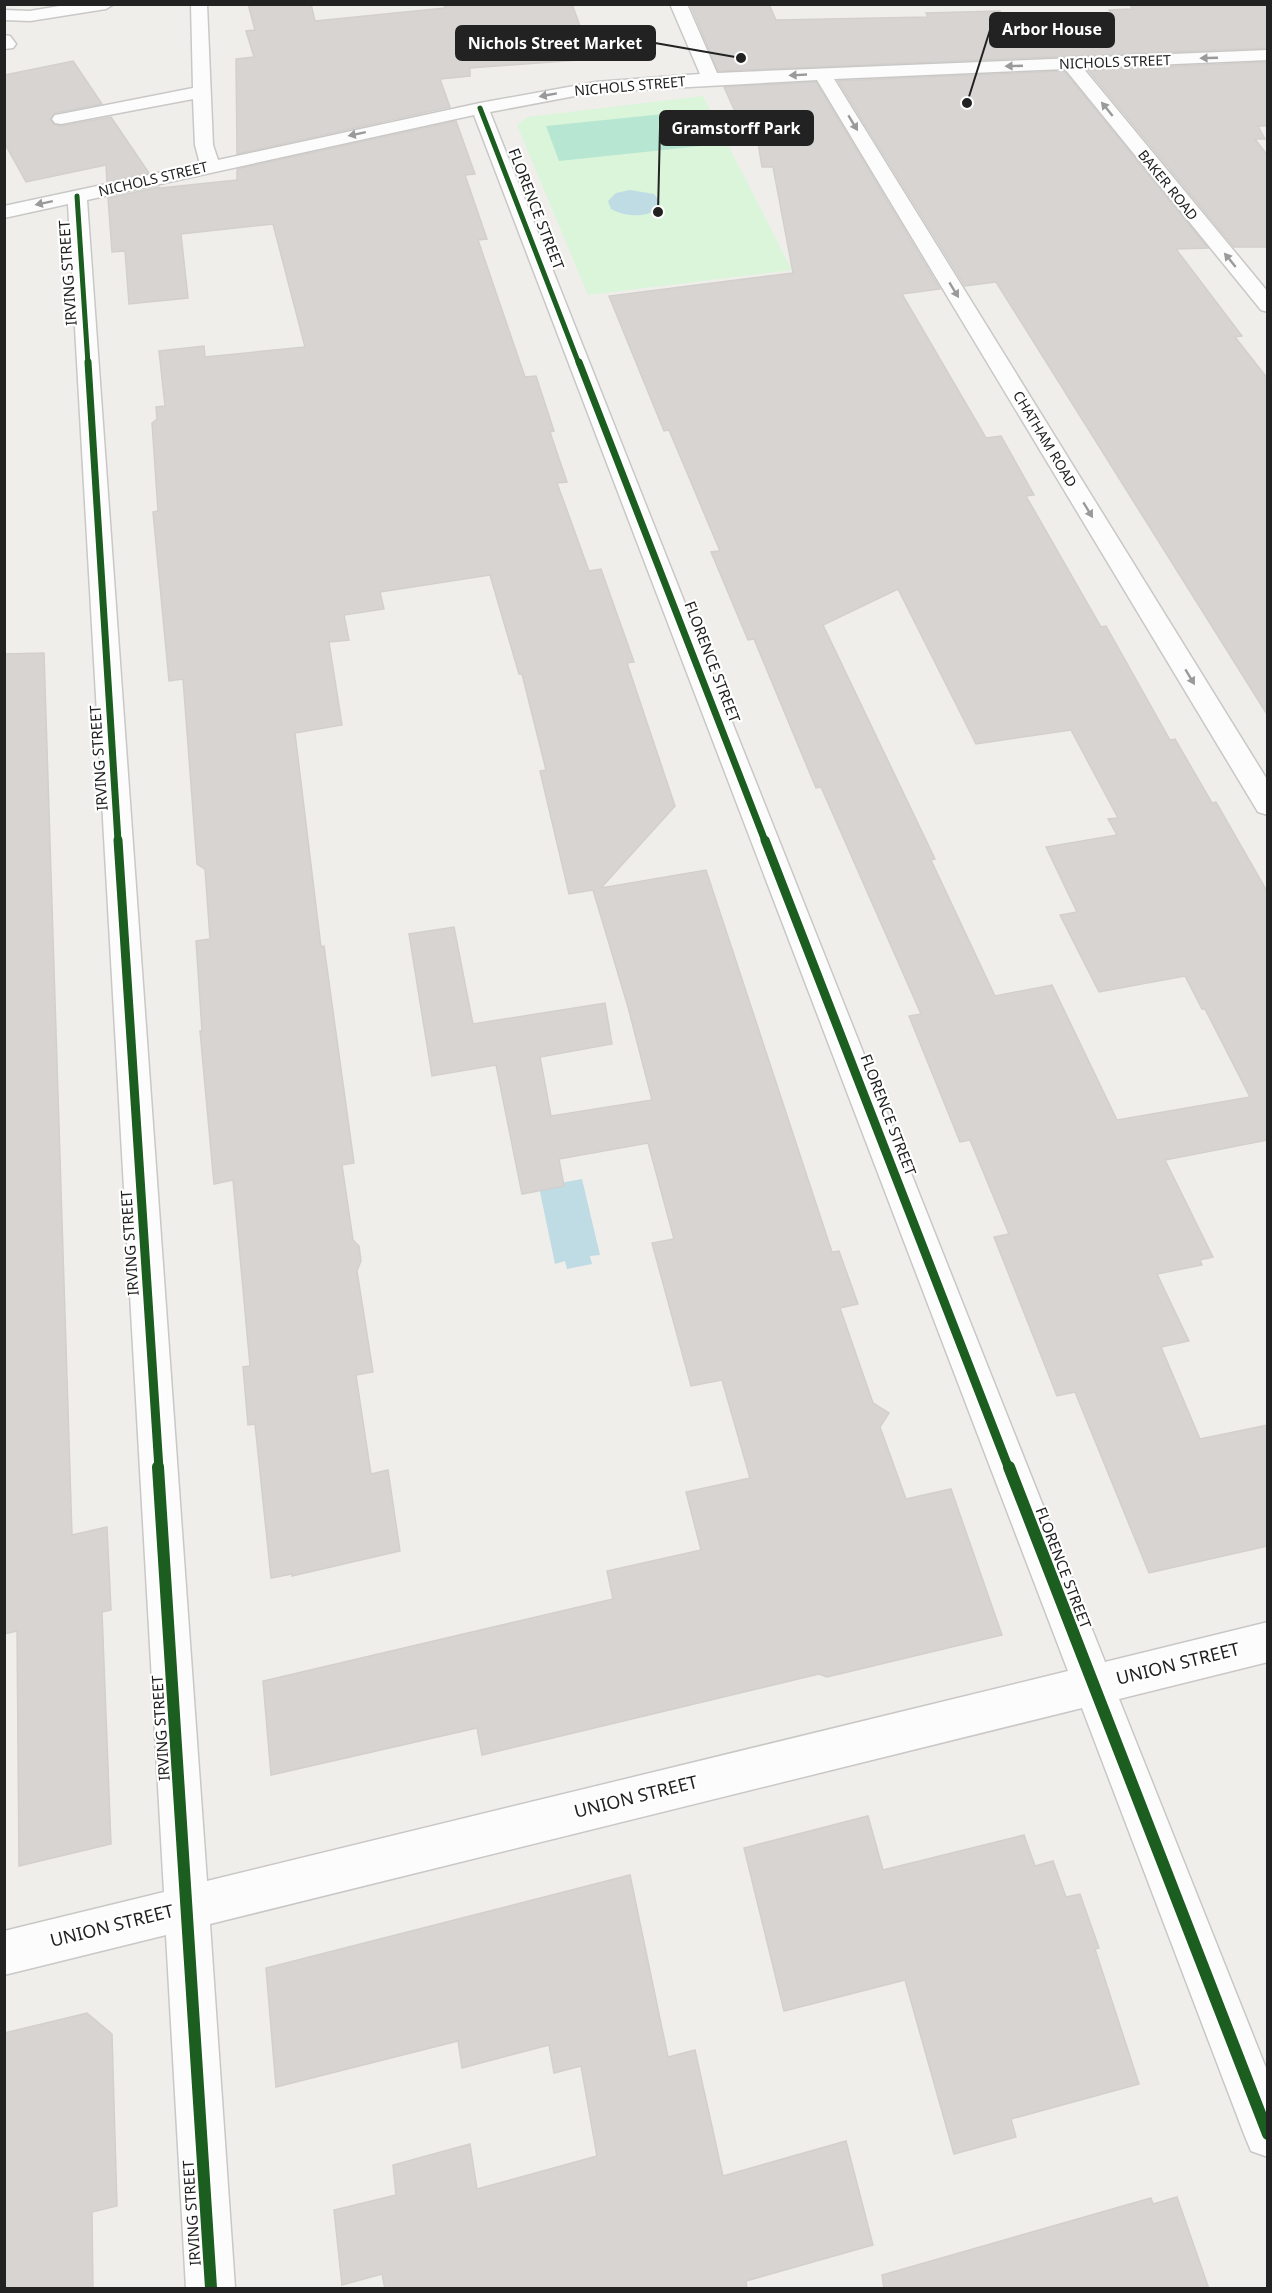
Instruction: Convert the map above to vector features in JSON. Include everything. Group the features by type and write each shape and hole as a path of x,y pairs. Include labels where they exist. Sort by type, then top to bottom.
{"street":[{"path":"6,17 30,16 106,4"},
{"path":"199,4 204,145 210,166"},
{"path":"678,4 711,79"},
{"name":"NICHOLS STREET","path":"4,212 480,108 596,87 711,79 1268,55"},
{"name":"BAKER ROAD","path":"1069,63 1268,306"},
{"name":"CHATHAM ROAD","path":"822,74 1268,805"},
{"path":"62,119 202,92"},
{"name":"FLORENCE STREET","path":"480,108 1268,2134"},
{"name":"IRVING STREET","path":"77,196 211,2289"},
{"name":"UNION STREET","path":"4,1953 1268,1642"}],"green space":[{"path":"703,96 792,270 588,295 517,125 527,117"},
{"path":"683,112 701,146 559,161 546,126"}],"water":[{"path":"630,190 654,194 660,202 657,208 652,212 638,215 623,214 611,209 608,201 616,193"},
{"path":"582,1179 600,1255 590,1256 592,1264 567,1269 565,1261 555,1264 539,1187"}],"building":[{"path":"248,4 311,4 315,21 445,8 444,4 572,4 592,59 470,68 470,76 440,79 450,107 237,154 236,59 254,57 246,31 255,30"},
{"path":"690,4 769,4 776,20 928,17 926,13 1000,11 1003,18 1112,14 1109,10 1132,9 1130,4 1268,4 1268,48 718,71"},
{"path":"73,61 102,104 55,113 50,120 55,125 61,126 111,117 149,173 107,182 106,165 26,182 4,142 4,75"},
{"path":"1268,62 1268,126 1258,126 1265,139 1255,139 1268,156 1268,247 1234,247 1088,70"},
{"path":"1064,71 1208,248 1176,249 1242,336 1235,337 1268,379 1268,716 996,282 965,286 838,81"},
{"path":"816,82 940,289 902,294 986,438 1001,436 1034,495 1026,496 1101,627 1106,626 1170,740 1175,739 1212,803 1216,802 1268,893 1268,1140 1165,1160 1213,1257 1200,1260 1202,1265 1157,1274 1189,1341 1161,1347 1200,1439 1268,1425 1268,1546 1149,1573 1075,1392 1057,1396 994,1237 1009,1234 970,1140 960,1142 909,1016 921,1014 821,787 816,788 754,639 748,640 711,552 720,551 669,430 664,431 609,296 793,273 773,167 762,167 757,137 747,138 724,87","holes":["898,589 976,744 1071,730 1118,818 1108,819 1117,835 1046,847 1077,912 1060,915 1099,992 1185,976 1202,1009 1205,1009 1250,1097 1117,1120 1052,985 995,996 931,860 935,859 823,625"]},
{"path":"456,121 475,174 465,175 487,239 478,240 525,377 536,376 554,431 550,432 567,482 557,483 589,571 601,569 634,662 627,663 675,806 601,888 706,870 832,1252 839,1251 858,1304 840,1308 873,1403 889,1413 880,1427 906,1499 951,1489 1002,1635 827,1677 819,1674 482,1755 477,1728 271,1775 263,1681 613,1599 607,1571 701,1550 686,1492 750,1478 722,1380 691,1386 652,1243 674,1239 648,1143 559,1159 564,1186 522,1194 496,1065 432,1076 409,934 454,927 473,1024 605,1003 612,1044 540,1057 551,1116 652,1100 628,1007 593,890 569,894 540,771 546,770 522,674 519,674 490,575 380,592 384,609 344,615 349,640 329,642 342,725 295,733 321,947 324,946 354,1163 342,1165 353,1240 359,1246 361,1261 357,1271 373,1372 356,1375 371,1474 388,1470 400,1551 292,1576 292,1574 271,1578 255,1424 248,1425 243,1367 250,1366 233,1180 214,1184 200,1031 202,1031 196,941 210,939 205,869 197,864 183,679 169,681 153,512 158,511 152,423 157,419 156,407 165,406 159,351 204,346 205,357 305,347 273,224 181,234 188,298 129,304 125,251 112,252 108,198 159,187 237,180 237,169"},
{"path":"44,653 72,1535 107,1527 111,1610 102,1612 111,1844 19,1866 17,1631 4,1634 4,654"},
{"path":"868,1816 883,1870 1024,1835 1035,1866 1053,1861 1066,1897 1080,1894 1099,1948 1095,1949 1139,2084 1011,2119 1016,2137 954,2154 905,1980 784,2011 744,1848"},
{"path":"630,1875 668,2057 695,2050 723,2176 846,2141 873,2245 746,2281 747,2289 385,2289 382,2274 342,2285 334,2210 396,2195 393,2165 470,2144 477,2189 597,2156 581,2066 554,2073 549,2045 462,2068 458,2041 276,2087 266,1968"},
{"path":"87,2013 112,2034 117,2206 92,2212 93,2289 4,2289 4,2033"},
{"path":"1177,2197 1209,2289 884,2289 882,2275 1151,2198 1153,2204"}],"cycle path":[{"path":"480,108 1268,2134"},
{"path":"77,196 211,2288"}],"place":[{"name":"Nichols Street Market","path":"741,58"},
{"name":"Arbor House","path":"967,103"},
{"name":"Gramstorff Park","path":"658,212"}]}
